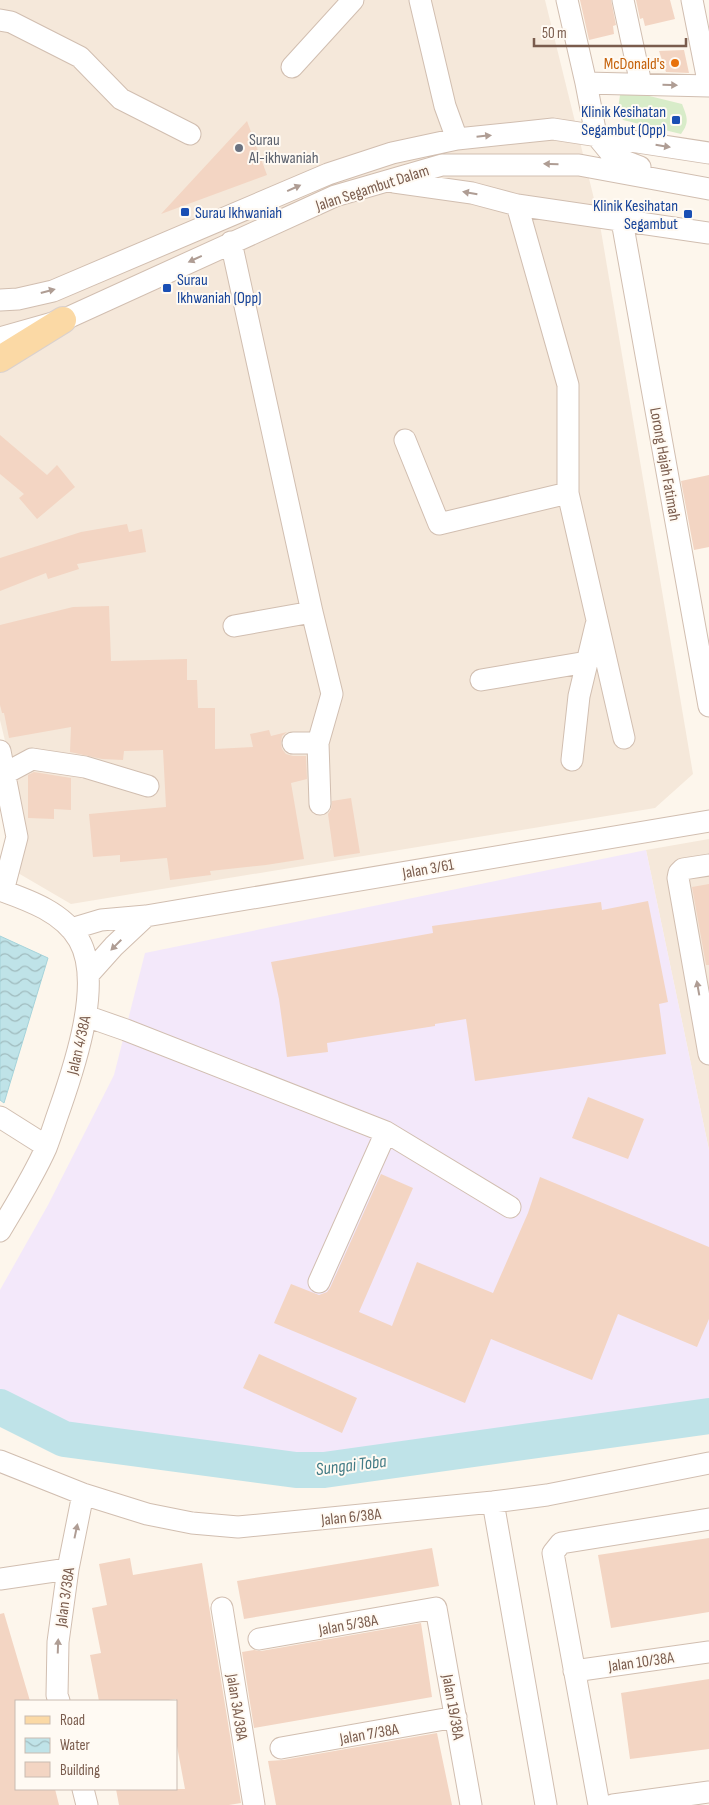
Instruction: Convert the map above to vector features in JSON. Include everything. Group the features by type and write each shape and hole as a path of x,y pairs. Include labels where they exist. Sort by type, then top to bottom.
{"main road":[{"path":"0,359 63,320"}],"street":[{"path":"292,67 353,0"},
{"path":"420,0 445,106 457,139"},
{"path":"567,0 596,135 614,157 701,188"},
{"path":"622,0 641,84"},
{"path":"586,83 709,86 692,0"},
{"path":"0,20 11,22 80,57 121,99 190,134"},
{"name":"Jalan Segambut Dalam","path":"0,300 52,291 328,174 392,153 457,139 553,129 709,154"},
{"name":"Jalan Segambut Dalam","path":"0,338 63,320 335,196 442,165 579,165 701,188"},
{"path":"388,182 472,193 517,205 709,234"},
{"path":"517,205 568,385 568,493 624,738"},
{"name":"Lorong Hajah Fatimah","path":"622,221 705,663 709,706"},
{"path":"231,242 312,612 332,694 318,744 320,804"},
{"path":"405,440 439,524 568,493"},
{"path":"234,626 312,612"},
{"path":"572,760 579,696 597,621"},
{"path":"481,680 587,662"},
{"path":"293,742 318,744"},
{"path":"0,751 6,773 8,834 2,891"},
{"path":"6,773 32,759 85,767 148,786"},
{"name":"Jalan 3/61","path":"71,929 101,920 146,916 709,821"},
{"path":"709,865 682,869 678,878 709,1054"},
{"name":"Jalan 4/38A","path":"0,1231 34,1173 46,1146 75,1064 86,1016 88,975 85,955 71,929 57,916 34,903 2,891"},
{"path":"88,975 114,946 146,916"},
{"path":"86,1016 386,1132 510,1207"},
{"path":"0,1117 46,1146"},
{"path":"319,1282 386,1132"},
{"name":"Jalan 6/38A","path":"0,1461 83,1494 147,1514 192,1522 238,1527 547,1495 709,1463"},
{"name":"Jalan 3/38A","path":"59,1700 57,1695 58,1642 68,1569 83,1494"},
{"path":"493,1502 546,1805"},
{"path":"600,1805 553,1552 561,1543 709,1519"},
{"path":"0,1579 68,1569"},
{"name":"Jalan 3A/38A","path":"222,1608 254,1805"},
{"name":"Jalan 5/38A","path":"259,1640 436,1608"},
{"name":"Jalan 19/38A","path":"436,1608 471,1805"},
{"name":"Jalan 10/38A","path":"574,1671 709,1652"},
{"name":"Jalan 7/38A","path":"281,1748 456,1718"},
{"path":"83,1790 88,1805"},
{"path":"613,1805 697,1797"}],"shaded area":[{"path":"0,0 545,0 599,219 693,774 655,808 71,904 18,873 24,820 0,720"},
{"path":"709,839 709,1150 646,850"},
{"path":"646,850 709,1150 709,1400 296,1464 65,1437 0,1406 0,1290 48,1205 114,1075 145,953"}],"green space":[{"path":"629,91 682,104 687,119 686,126 681,134 623,120 618,109 620,95"}],"water":[{"path":"0,936 48,958 4,1103 0,1100"}],"building":[{"path":"580,0 611,0 616,25 613,26 614,34 589,40"},
{"path":"636,0 670,0 675,19 645,26 643,18 640,19"},
{"name":"McDonald's","path":"684,50 689,73 666,72 659,51"},
{"name":"Surau Al-ikhwaniah","path":"247,121 267,175 161,214"},
{"path":"0,435 47,475 57,465 75,487 37,519 19,498 24,494 0,474"},
{"path":"709,475 709,547 694,550 681,481"},
{"path":"127,524 129,532 142,529 146,552 77,564 79,569 48,579 46,573 0,591 0,558 81,532"},
{"path":"109,606 111,661 187,659 187,680 197,680 198,708 215,708 215,749 253,747 250,734 269,730 271,736 287,732 282,736 281,743 282,749 286,754 306,756 307,779 291,783 304,859 210,871 211,875 170,880 167,858 120,862 120,855 93,857 89,814 166,807 163,750 124,751 123,760 102,759 70,752 71,727 9,738 4,713 2,713 0,705 0,625 73,607"},
{"path":"34,772 71,778 71,810 54,809 54,819 28,818 28,775"},
{"path":"351,798 360,853 334,857 328,814 332,801"},
{"path":"709,884 709,965 706,965 692,887"},
{"path":"648,901 668,1002 659,1004 666,1054 475,1081 466,1019 435,1024 435,1026 327,1043 328,1052 287,1057 279,999 271,962 433,933 432,926 601,902 602,910"},
{"path":"588,1097 644,1119 628,1159 572,1138"},
{"path":"381,1174 413,1188 359,1312 392,1326 417,1262 493,1293 528,1213 540,1177 709,1247 709,1319 697,1347 618,1314 592,1380 491,1339 465,1403 274,1323 291,1284 319,1295 327,1292 330,1288"},
{"path":"259,1354 357,1398 342,1433 243,1388"},
{"path":"709,1538 709,1612 611,1628 598,1555"},
{"path":"432,1548 439,1586 244,1619 237,1581"},
{"path":"130,1558 133,1575 202,1563 241,1803 229,1805 119,1805 116,1790 185,1789 178,1752 178,1700 99,1700 90,1655 101,1653 92,1608 107,1605 99,1564"},
{"path":"4,1613 30,1700 15,1700 15,1790 55,1790 59,1805 0,1805 0,1614"},
{"path":"421,1623 432,1697 254,1728 242,1652 261,1651"},
{"path":"709,1679 709,1749 630,1759 621,1693"},
{"path":"437,1733 452,1805 276,1805 268,1761"}],"waterway":[{"name":"Sungai Toba","path":"0,1407 64,1439 296,1470 324,1470 709,1416"}],"place":[{"name":"McDonald's","path":"675,63"},
{"name":"Klinik Kesihatan Segambut (Opp)","path":"676,120"},
{"name":"Surau Al-ikhwaniah","path":"239,148"},
{"name":"Surau Ikhwaniah","path":"185,212"},
{"name":"Klinik Kesihatan Segambut","path":"688,214"},
{"name":"Surau Ikhwaniah (Opp)","path":"167,288"}]}
